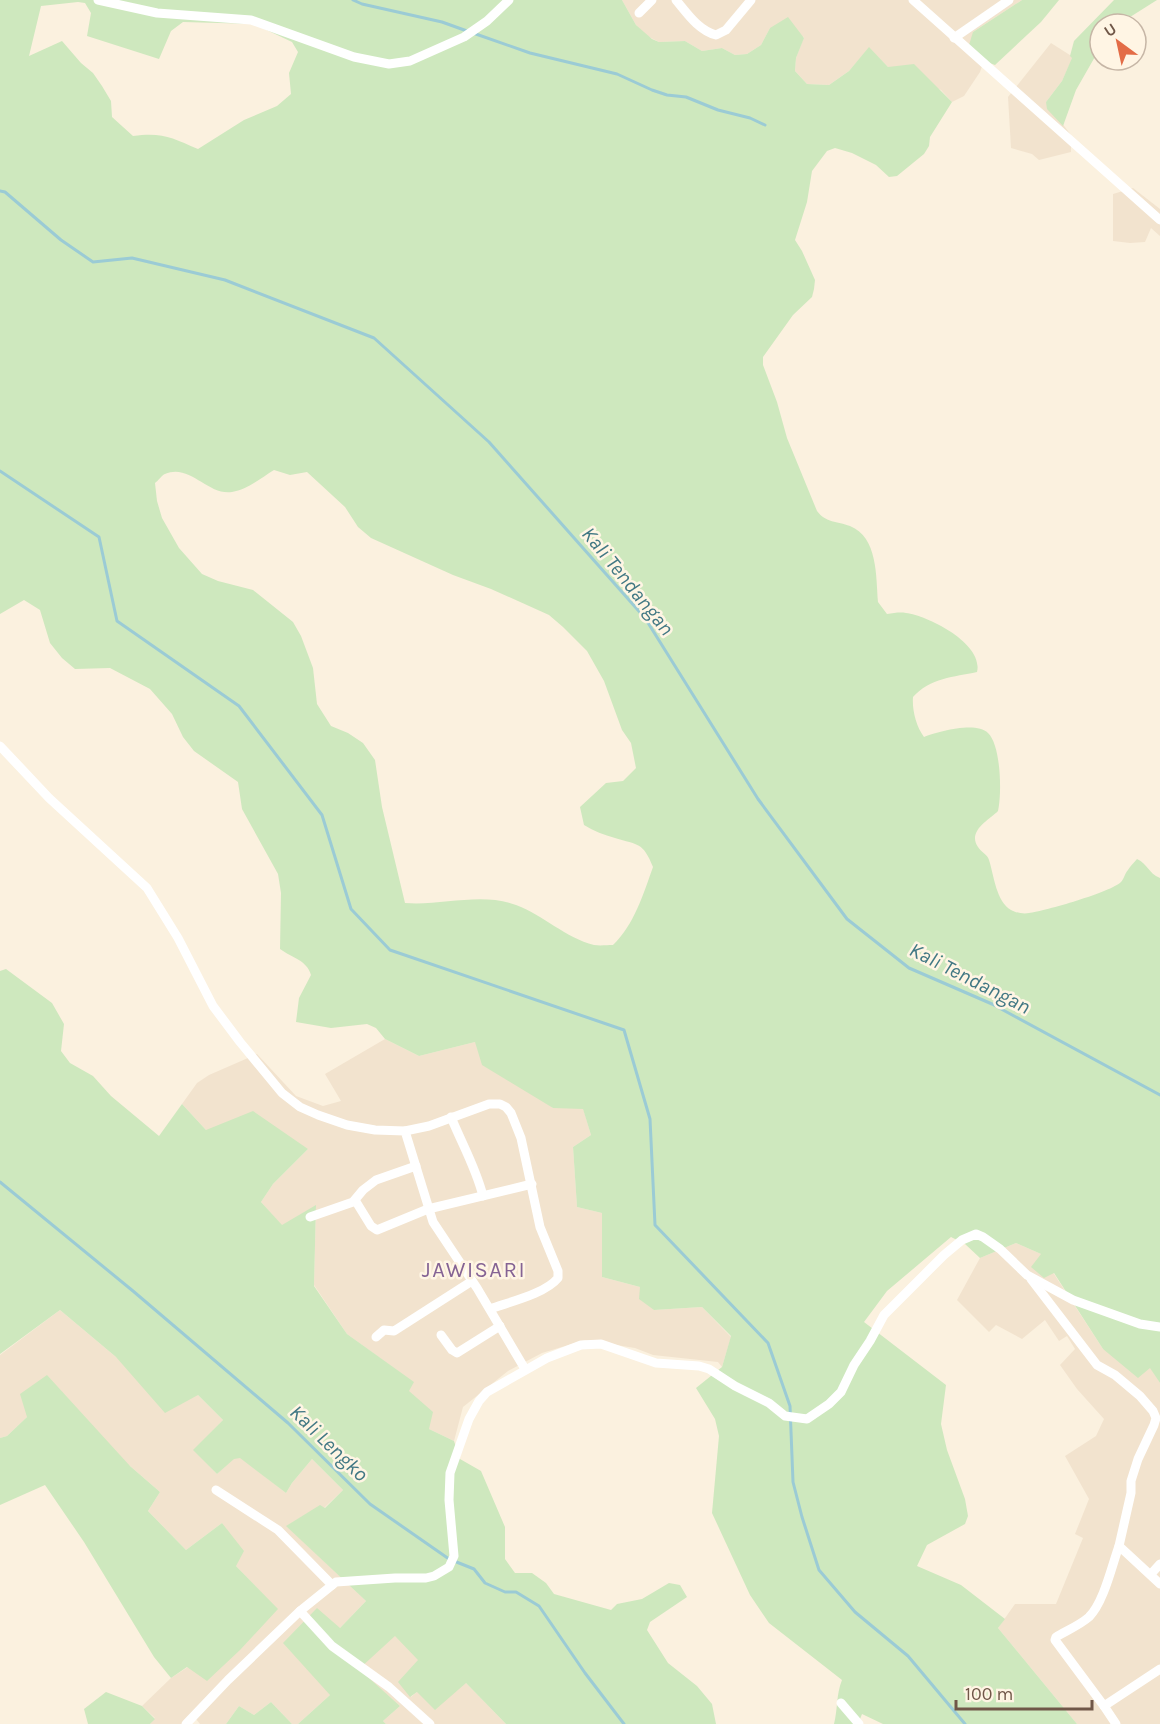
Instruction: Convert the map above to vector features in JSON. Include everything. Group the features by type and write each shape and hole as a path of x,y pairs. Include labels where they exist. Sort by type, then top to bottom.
{"street":[{"path":"98,0 157,13 251,20 344,54 389,64 410,61 464,38 488,21 509,0"},
{"path":"639,13 652,0"},
{"path":"676,0 694,22 716,35 726,30 751,0"},
{"path":"913,0 1160,220"},
{"path":"954,38 1009,0"},
{"path":"0,746 49,798 147,888 213,1006 282,1093 300,1107 328,1119 375,1130 405,1131 429,1126 489,1104 500,1104 506,1107 517,1124 540,1227 558,1271 558,1278 544,1289 490,1309"},
{"path":"451,1117 476,1170 483,1196"},
{"path":"405,1131 428,1209 438,1230 490,1309 525,1369"},
{"path":"310,1217 355,1200 376,1180 416,1166"},
{"path":"355,1200 375,1230 428,1209 532,1184"},
{"path":"186,1724 300,1611 332,1585 341,1581 426,1578 449,1567 454,1556 449,1500 450,1473 462,1437 479,1401 487,1392 525,1369 570,1348 601,1344 656,1363 699,1366 709,1369 735,1386 769,1403 785,1416 807,1419 817,1414 841,1392 854,1365 884,1315 962,1240 976,1234 1000,1249 1027,1275 1097,1365 1115,1375 1140,1396 1156,1418 1131,1481 1131,1493 1119,1546 1102,1592 1092,1613 1086,1619 1054,1638 1116,1724"},
{"path":"1027,1275 1073,1300 1106,1313 1140,1324 1160,1327"},
{"path":"376,1337 384,1330 394,1331 472,1281"},
{"path":"441,1335 457,1353 500,1326"},
{"path":"216,1490 279,1530 332,1585"},
{"path":"1119,1546 1160,1584"},
{"path":"1151,1574 1160,1564"},
{"path":"300,1611 332,1646 389,1687 430,1724"},
{"path":"1104,1706 1160,1669"},
{"path":"841,1703 859,1724"}],"shaded area":[{"path":"622,0 1022,0 973,32 984,61 980,72 964,96 952,102 941,90 888,67 869,48 849,71 829,85 807,84 795,71 796,58 804,37 770,28 761,45 747,54 735,55 722,48 702,51 685,41 659,42 645,35 636,25"},
{"path":"1051,43 1073,57 1062,81 1046,102 1071,135 1071,152 1039,160 1032,154 1011,148 1008,97"},
{"path":"1133,188 1160,209 1160,236 1151,228 1145,242 1113,241 1113,194"},
{"path":"385,1039 419,1056 475,1042 553,1108 583,1108 591,1135 573,1147 577,1207 602,1213 602,1277 640,1287 654,1310 702,1307 731,1337 722,1367 718,1362 653,1355 635,1348 585,1340 542,1353 508,1371 463,1407 454,1441 429,1429 408,1391 413,1382 347,1334 314,1285 316,1206 282,1226 261,1202 273,1184 308,1149 206,1130 182,1104 197,1083 209,1075 257,1054 296,1096 323,1106 341,1101 325,1074"},
{"path":"1016,1243 1041,1254 1103,1349 1150,1367 1160,1383 1160,1724 1077,1724 998,1628 1015,1604 1056,1604 1083,1538 1075,1534 1089,1499 1065,1456 1096,1436 1104,1419 1077,1389 1060,1365 1075,1349 1067,1336 1059,1341 1045,1320 1022,1339 996,1325 989,1332 957,1300 980,1258"},
{"path":"60,1310 116,1357 198,1395 223,1420 194,1450 217,1474 234,1458 240,1457 286,1493 312,1459 343,1490 324,1508 306,1514 287,1526 366,1601 340,1628 330,1695 298,1724 292,1724 271,1702 254,1715 239,1706 226,1724 200,1724 192,1714 182,1724 150,1724 155,1718 142,1706 171,1678 277,1609 236,1566 222,1523 186,1550 148,1511 160,1492 130,1466 27,1417 7,1436 0,1438 0,1355"},
{"path":"395,1635 419,1660 411,1697 417,1692 466,1683 506,1724 386,1724 383,1721 400,1706 358,1669"}],"green space":[{"path":"0,0 622,0 636,25 652,39 659,42 685,41 702,51 722,48 735,55 747,54 761,45 770,28 788,17 804,38 796,58 795,71 807,84 829,85 849,71 869,47 888,67 914,64 952,102 930,137 929,146 924,154 897,176 889,177 876,165 852,153 835,148 827,151 812,171 807,202 795,240 815,280 812,297 793,315 763,357 763,365 787,438 817,511 828,520 859,531 871,548 876,570 878,602 887,614 916,615 953,633 972,651 977,662 977,672 943,679 927,686 913,697 913,707 924,737 956,729 975,728 988,733 992,739 996,748 999,770 998,811 977,831 975,841 988,858 1002,901 1015,912 1027,913 1092,896 1121,882 1137,859 1160,878 1160,1383 1150,1368 1138,1378 1103,1349 1054,1273 1044,1278 1031,1267 1041,1254 1016,1243 980,1258 965,1244 951,1237 887,1291 864,1322 946,1385 941,1424 947,1450 965,1499 968,1516 965,1524 927,1545 917,1566 961,1585 1005,1619 998,1628 1077,1724 883,1724 862,1714 858,1724 834,1724 842,1680 769,1623 750,1595 712,1513 719,1436 715,1419 696,1388 722,1367 731,1336 702,1307 654,1310 639,1299 640,1287 602,1277 602,1213 577,1207 573,1147 591,1135 583,1109 553,1108 482,1065 475,1042 419,1056 385,1039 376,1028 367,1024 331,1028 296,1022 299,998 311,975 303,963 280,949 281,893 278,874 242,809 238,782 194,751 183,737 172,714 150,689 110,668 75,669 62,658 50,643 40,610 24,600 0,614","holes":["85,3 91,13 87,36 159,59 171,31 183,22 254,24 292,42 298,52 289,73 291,94 277,106 244,120 198,149 167,137 133,136 112,117 111,101 93,73 62,41 29,56 41,6","274,470 290,475 307,472 345,507 358,527 371,538 549,615 587,651 604,681 622,730 631,743 636,768 623,781 606,783 580,807 584,825 639,846 646,853 653,867 632,919 613,945 584,942 536,914 503,901 475,899 405,903 382,807 375,760 363,743 331,726 317,704 313,668 293,622 253,590 218,581 202,574 179,548 162,518 155,483 165,474 183,473 215,489 232,492 248,486"]},
{"path":"1022,0 1059,0 1041,22 995,65 984,61 969,45 973,32"},
{"path":"1114,0 1157,0 1138,12 1102,12"},
{"path":"1088,27 1088,69 1076,90 1063,126 1047,109 1046,102 1062,81 1072,58 1070,56 1074,41"},
{"path":"6,969 52,1003 64,1024 61,1051 70,1063 93,1076 111,1096 159,1136 182,1104 206,1130 253,1111 308,1149 273,1184 261,1202 282,1225 316,1205 314,1286 347,1334 414,1382 409,1391 433,1412 429,1429 454,1441 460,1459 481,1471 505,1527 505,1559 515,1573 532,1573 546,1583 554,1594 611,1610 617,1604 642,1599 669,1583 680,1585 687,1597 650,1622 647,1630 668,1663 697,1686 712,1704 716,1724 506,1724 466,1683 435,1710 417,1692 410,1697 398,1682 418,1660 395,1636 359,1669 400,1706 383,1721 386,1724 298,1724 330,1695 283,1643 317,1608 340,1628 366,1601 286,1526 320,1505 325,1508 343,1490 312,1459 286,1493 240,1458 234,1459 217,1474 193,1450 223,1420 198,1395 165,1413 116,1357 60,1310 0,1354 0,971"},
{"path":"47,1375 130,1466 160,1492 148,1511 186,1550 222,1523 244,1551 236,1566 278,1609 207,1681 187,1667 171,1678 154,1657 84,1542 45,1485 0,1505 0,1438 7,1436 27,1417 20,1394"},
{"path":"106,1692 142,1706 155,1719 150,1724 88,1724 84,1709"},
{"path":"271,1702 292,1724 226,1724 239,1706 254,1715"}],"waterway":[{"path":"353,0 442,22 467,31"},
{"path":"473,33 530,53 617,74 652,90 667,95 686,97 765,125"},
{"name":"Kali Tendangan","path":"0,191 5,192 61,240 93,262 132,258 225,280 374,338 489,442 645,618 758,799 847,919 909,968 992,1004 1160,1095"},
{"path":"0,471 99,537 117,621 239,706 322,815 351,909 390,950 624,1030 650,1119 655,1225 768,1343 790,1406 793,1482 819,1570 855,1612 908,1656 965,1724"},
{"name":"Kali Lengko","path":"0,1182 288,1423 370,1504 449,1559 474,1569 485,1583 505,1592 516,1592 539,1606 585,1673 624,1724"}],"district":[{"name":"JAWISARI","path":"474,1270"}]}
